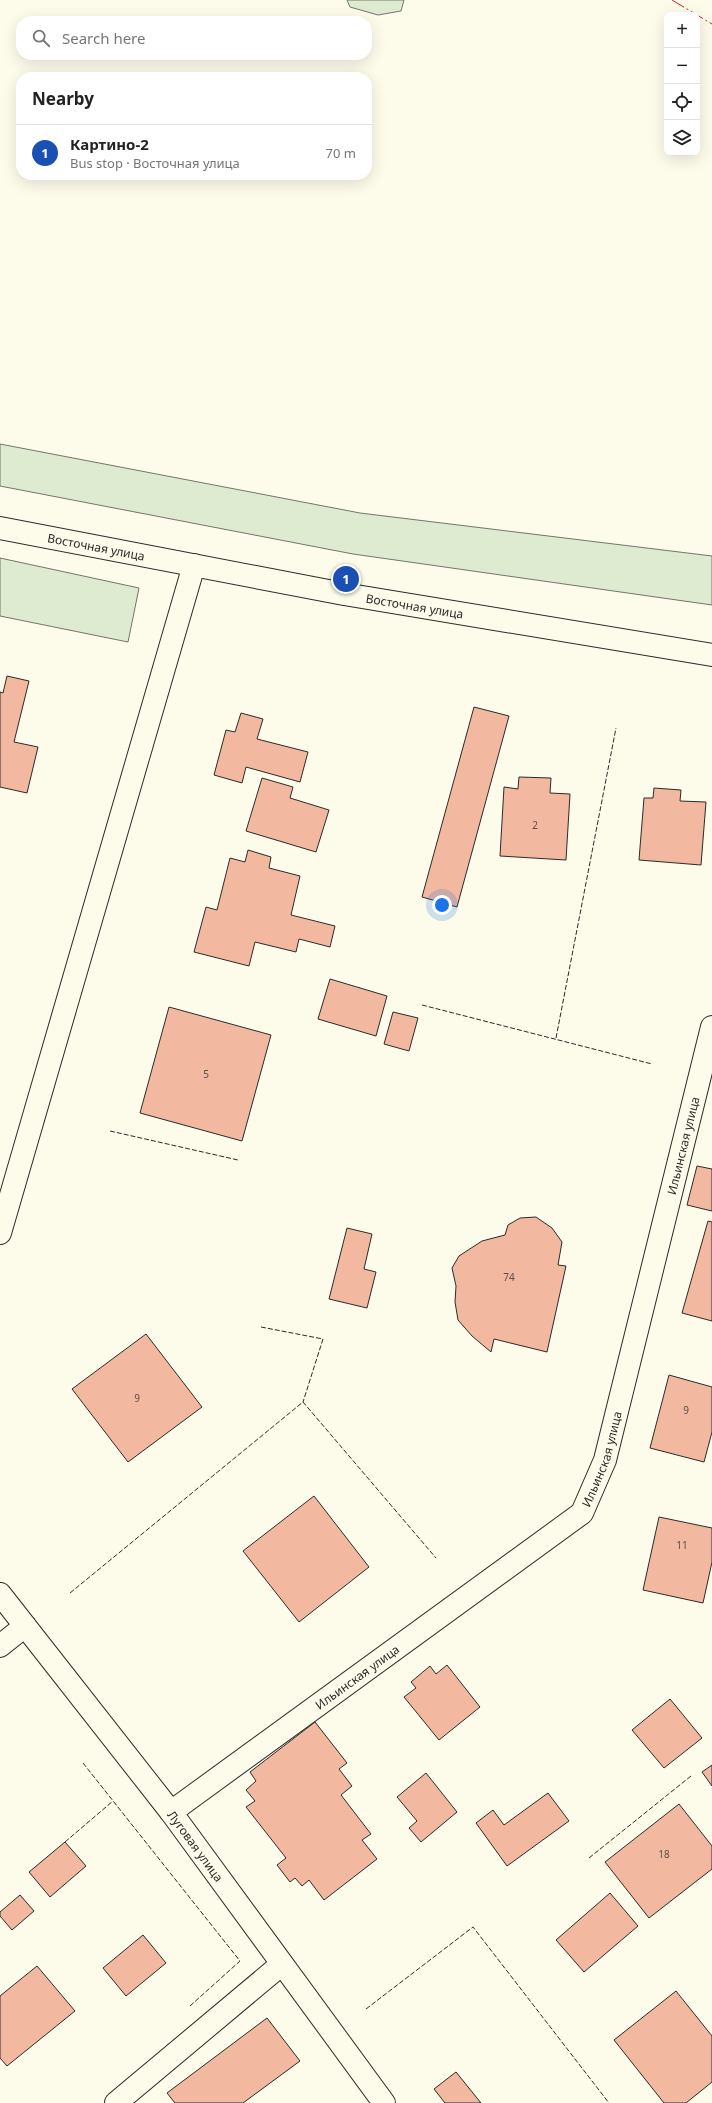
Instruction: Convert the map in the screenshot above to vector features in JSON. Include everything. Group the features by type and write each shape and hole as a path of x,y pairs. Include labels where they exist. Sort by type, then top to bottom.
{"street":[{"name":"Восточная улица","path":"0,528 344,594 712,655"},
{"path":"0,1233 194,565"},
{"name":"Ильинская улица","path":"171,1812 582,1513 605,1460 712,1027"},
{"name":"Луговая улица","path":"0,1594 171,1812 384,2103"},
{"path":"0,1646 25,1626"},
{"path":"116,2103 282,1964"}],"green space":[{"path":"347,0 404,0 401,11 378,15 350,7"},
{"path":"0,444 360,513 712,556 712,605 353,554 0,486"},
{"path":"0,558 139,588 128,642 0,616"}],"building":[{"path":"7,676 29,681 14,742 38,747 27,793 0,787 0,692 3,693"},
{"path":"474,707 509,716 457,907 422,897"},
{"path":"241,713 263,719 257,739 308,752 300,782 246,767 242,783 214,775 226,730 235,732"},
{"path":"519,777 551,778 550,793 570,794 566,860 500,856 504,787 518,789"},
{"path":"262,778 293,787 290,798 329,810 316,852 246,831"},
{"path":"654,788 681,790 680,801 706,802 701,865 639,860 644,798 653,798"},
{"path":"248,850 271,857 269,868 300,876 291,915 335,926 330,947 299,939 296,952 255,942 249,966 194,952 206,907 217,910 230,858 245,862"},
{"path":"330,979 387,996 376,1036 318,1019"},
{"path":"169,1007 271,1035 242,1141 140,1113"},
{"path":"393,1012 418,1018 409,1051 384,1044"},
{"path":"697,1166 712,1169 712,1211 687,1205"},
{"path":"536,1217 552,1228 562,1242 558,1265 566,1266 547,1352 494,1339 491,1352 472,1336 458,1320 455,1302 456,1286 452,1268 459,1256 482,1241 505,1235 508,1225 520,1218"},
{"path":"708,1221 712,1222 712,1321 682,1313"},
{"path":"347,1228 372,1234 364,1269 376,1272 367,1308 329,1299"},
{"path":"146,1334 202,1407 128,1462 72,1389"},
{"path":"669,1375 712,1387 712,1432 704,1462 650,1448"},
{"path":"314,1496 369,1567 299,1622 243,1551"},
{"path":"659,1517 712,1528 712,1562 703,1603 643,1590"},
{"path":"447,1665 480,1707 439,1740 404,1697 416,1688 411,1682 430,1666 436,1674"},
{"path":"670,1699 702,1738 664,1768 632,1730"},
{"path":"315,1722 347,1763 339,1769 352,1786 341,1795 371,1834 362,1840 377,1859 324,1900 309,1880 302,1886 295,1878 290,1882 277,1865 286,1858 246,1807 255,1801 246,1790 256,1781 250,1772"},
{"path":"712,1765 712,1786 702,1772"},
{"path":"426,1773 457,1812 421,1842 409,1828 417,1821 397,1797"},
{"path":"548,1793 569,1821 507,1866 476,1823 493,1810 504,1825"},
{"path":"679,1804 712,1846 712,1869 649,1918 605,1862"},
{"path":"65,1842 86,1866 50,1897 29,1872"},
{"path":"610,1893 638,1926 584,1972 556,1940"},
{"path":"20,1895 34,1911 12,1930 0,1916 0,1912"},
{"path":"143,1935 166,1963 126,1996 103,1968"},
{"path":"37,1966 75,2011 7,2066 0,2058 0,1996"},
{"path":"676,1991 712,2036 712,2082 686,2103 664,2103 614,2040"},
{"path":"267,2018 300,2061 243,2103 175,2103 167,2093"},
{"path":"456,2072 481,2103 445,2103 434,2089"}],"fence":[{"path":"556,1038 616,728"},
{"path":"422,1005 652,1064"},
{"path":"110,1131 238,1160"},
{"path":"261,1327 323,1339 303,1402"},
{"path":"70,1593 303,1402 436,1558"},
{"path":"83,1763 240,1961 190,2006"},
{"path":"589,1858 691,1776"},
{"path":"65,1842 113,1801"},
{"path":"366,2009 473,1927 609,2103"}],"power":[{"path":"672,0 712,24"}],"place":[{"name":"Картино-2","path":"346,579"}]}
